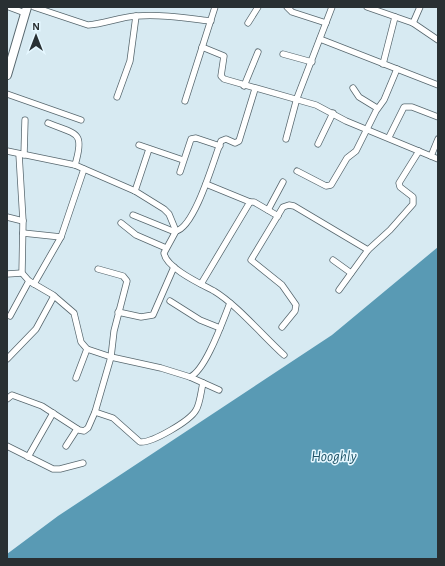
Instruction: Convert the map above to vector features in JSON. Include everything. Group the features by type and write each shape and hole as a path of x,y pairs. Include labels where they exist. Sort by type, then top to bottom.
{"street":[{"path":"7,74 10,49 26,10 10,7"},
{"path":"34,7 88,25 96,25 111,20 136,16 188,18 210,21"},
{"path":"185,100 215,7"},
{"path":"248,23 258,7"},
{"path":"287,7 292,12 326,23"},
{"path":"286,139 297,98 332,7"},
{"path":"367,7 413,23 438,40"},
{"path":"413,23 420,7"},
{"path":"117,97 130,61 136,16"},
{"path":"383,64 395,17"},
{"path":"320,39 438,85"},
{"path":"202,47 224,56 222,78 255,89 297,98 438,159"},
{"path":"244,86 258,52"},
{"path":"283,54 312,62"},
{"path":"297,171 326,186 331,184 347,158 356,150 377,108 384,100 397,69"},
{"path":"352,88 359,97 377,108"},
{"path":"132,215 175,231 180,230 187,223 206,184 220,146 224,140 235,143 239,141 255,89"},
{"path":"7,94 81,120"},
{"path":"389,137 404,107 412,107 438,117"},
{"path":"318,144 332,113"},
{"path":"25,120 22,155 22,273 31,282 54,296 74,313 81,342 87,349 111,357 161,368 190,377 219,390"},
{"path":"48,123 72,133 78,138 80,148 75,165"},
{"path":"180,172 191,139 196,138 220,146"},
{"path":"431,156 438,139"},
{"path":"139,145 183,160"},
{"path":"135,191 149,149"},
{"path":"7,151 75,165 135,191 164,209 169,214 175,231 166,248 164,256 174,267 219,294 230,303 284,355"},
{"path":"339,290 368,250 390,230 413,204 413,197 400,187 398,183 419,151"},
{"path":"10,316 61,237 84,169"},
{"path":"268,210 283,182"},
{"path":"206,184 250,202 254,202 278,216"},
{"path":"201,284 250,202"},
{"path":"282,327 295,311 296,305 282,285 251,260 286,205 294,206 368,250"},
{"path":"7,217 23,221"},
{"path":"121,223 136,235 166,248"},
{"path":"23,233 61,237"},
{"path":"333,260 351,273"},
{"path":"118,312 141,317 153,315 174,267"},
{"path":"7,399 10,395 36,403 77,429 86,430 95,412 111,357 118,312 127,284 126,279 123,276 98,269"},
{"path":"7,274 22,273"},
{"path":"8,359 36,328 54,296"},
{"path":"170,301 200,320 220,328"},
{"path":"190,377 195,374 208,355 230,303"},
{"path":"76,378 87,349"},
{"path":"95,412 113,418 125,427 140,442 148,442 182,424 194,412 203,383"},
{"path":"28,457 52,413"},
{"path":"66,446 77,429"},
{"path":"7,446 53,469 60,469 83,462"}],"water":[{"name":"Hooghly","path":"438,247 438,559 7,559 7,554 58,516 332,335"}]}
